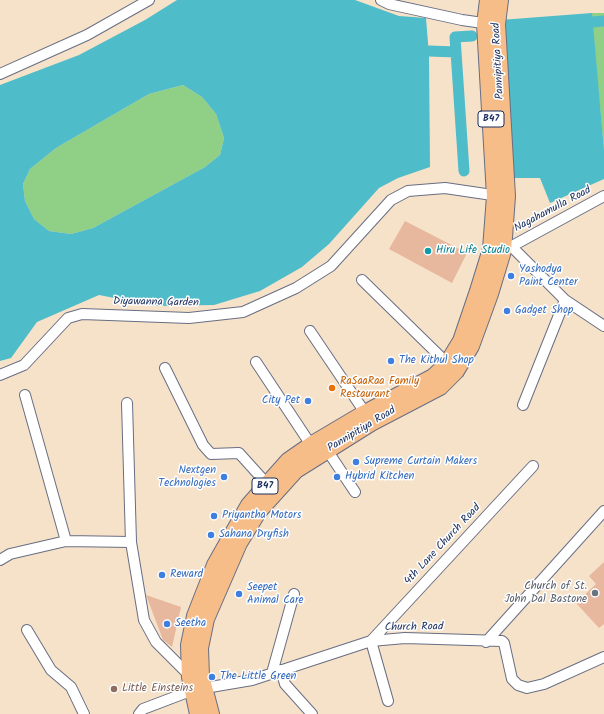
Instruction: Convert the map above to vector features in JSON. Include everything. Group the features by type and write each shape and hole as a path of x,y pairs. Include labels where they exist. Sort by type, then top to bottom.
{"main road":[{"name":"Pannipitiya Road","path":"211,714 197,683 189,645 195,616 215,565 248,505 288,461 311,445 368,418 440,387 452,368 471,346 490,294 502,248 501,196 491,24 488,0"},
{"name":"Pannipitiya Road","path":"491,24 500,0"},
{"name":"Pannipitiya Road","path":"198,714 197,683 200,648 206,619 239,544 258,512 296,470 327,450 368,418"}],"street":[{"path":"0,74 87,35 149,0"},
{"path":"381,0 389,4 448,17 491,24"},
{"name":"Diyawanna Garden","path":"0,375 24,365 68,318 82,314 189,318 243,312 250,309 296,288 331,266 392,200 408,191 446,188 501,196"},
{"name":"Nagahamulla Road","path":"502,248 604,196"},
{"path":"502,248 565,300 604,326"},
{"path":"362,280 452,368"},
{"path":"523,405 565,300"},
{"path":"310,331 368,418"},
{"path":"256,362 311,445"},
{"path":"165,368 203,445 211,454 239,453 267,484"},
{"path":"25,395 66,541"},
{"path":"127,403 131,542 144,620 156,642 197,683"},
{"path":"327,450 354,492"},
{"name":"4th Lane Church Road","path":"371,641 533,466"},
{"path":"486,642 604,511"},
{"path":"0,560 10,554 66,541 131,542"},
{"path":"294,594 277,671 285,684 312,714"},
{"path":"27,630 51,670 71,688 84,714"},
{"name":"Church Road","path":"139,714 143,709 197,683 252,680 371,641 405,638 437,638 502,642 504,643 512,679 518,685 527,688 544,684 604,657"},
{"path":"371,641 388,701"}],"green space":[{"path":"592,13 604,13 604,150 592,22"},
{"path":"183,85 202,97 216,114 224,138 220,155 205,167 93,228 71,234 49,231 34,219 25,201 23,184 30,169 56,148 149,94"}],"water":[{"path":"177,0 355,0 399,16 426,18 429,55 430,167 398,178 379,188 329,244 302,267 260,291 214,305 155,306 99,295 37,322 11,358 0,361 0,85 79,55 145,20","holes":["183,85 202,97 216,114 224,138 220,155 205,167 93,228 71,234 49,231 34,219 25,201 23,184 30,169 56,148 149,94"]},
{"path":"592,13 604,150 604,179 550,203 540,178 508,178 500,20"}],"building":[{"name":"Hiru Life Studio","path":"405,221 467,253 452,283 389,249"},
{"name":"Church of St. John Dal Bastone","path":"604,562 604,624 599,628 576,603 596,584 589,576"},
{"name":"Seetha","path":"146,595 181,607 172,647 163,640"}],"waterway":[{"path":"592,22 604,21"},
{"path":"464,171 455,37 472,36"},
{"path":"429,51 456,52"}],"place":[{"name":"Hiru Life Studio","path":"428,251"},
{"name":"Yashodya Paint Center","path":"511,276"},
{"name":"Gadget Shop","path":"507,311"},
{"name":"The Kithul Shop","path":"391,361"},
{"name":"RaSaaRaa Family Restaurant","path":"332,388"},
{"name":"City Pet","path":"308,401"},
{"name":"Supreme Curtain Makers","path":"356,462"},
{"name":"Nextgen Technologies","path":"224,477"},
{"name":"Hybrid Kitchen","path":"337,477"},
{"name":"Priyantha Motors","path":"214,516"},
{"name":"Sahana Dryfish","path":"211,535"},
{"name":"Reward","path":"162,575"},
{"name":"Church of St. John Dal Bastone","path":"595,593"},
{"name":"Seepet Animal Care","path":"239,594"},
{"name":"Seetha","path":"167,624"},
{"name":"The Little Green","path":"212,677"},
{"name":"Little Einsteins","path":"114,689"}]}
